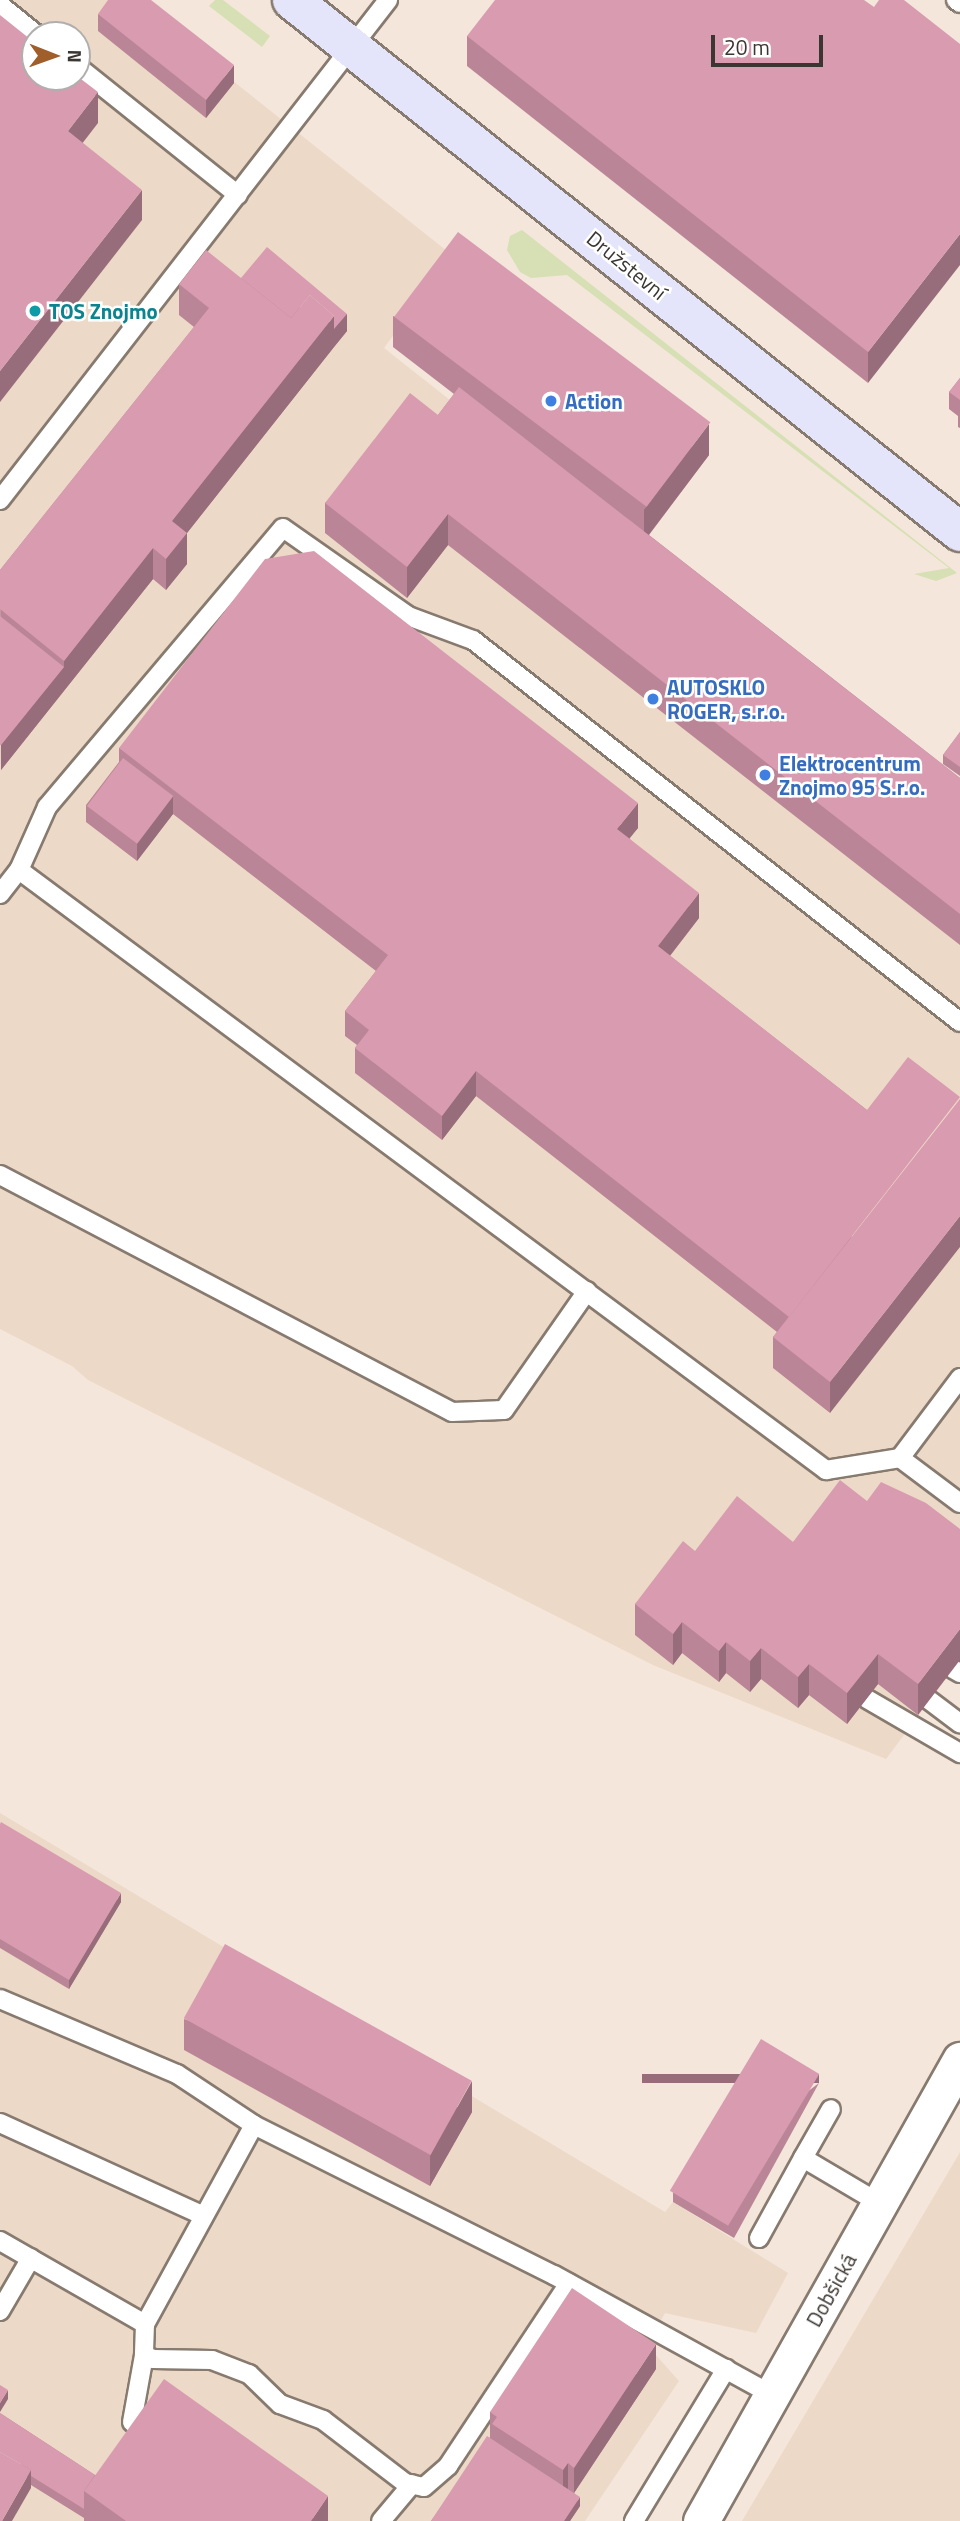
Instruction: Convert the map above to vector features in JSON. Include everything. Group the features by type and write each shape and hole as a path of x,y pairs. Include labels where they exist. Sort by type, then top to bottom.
{"main road":[{"name":"Družstevní","path":"292,0 960,532"}],"street":[{"name":"Dobšická","path":"701,2521 960,2060"}],"lane":[{"path":"0,500 388,0"},
{"path":"0,5 21,22"},
{"path":"91,77 238,195"},
{"path":"0,894 19,870 47,807 283,528 408,616 473,640 960,1022"},
{"path":"19,870 826,1470 900,1458 960,1378"},
{"path":"0,1175 453,1412 504,1410 587,1291"},
{"path":"900,1458 960,1503"},
{"path":"867,1699 960,1753"},
{"path":"929,1700 960,1723"},
{"path":"0,1999 177,2074 254,2125 569,2283 772,2395"},
{"path":"759,2238 831,2109"},
{"path":"0,2123 204,2216"},
{"path":"132,2422 144,2355 145,2324 254,2125"},
{"path":"803,2158 879,2203"},
{"path":"0,2241 145,2324"},
{"path":"0,2311 31,2258"},
{"path":"144,2355 153,2359 212,2360 249,2374 280,2404 323,2420 412,2484 424,2487 448,2466 569,2283"},
{"path":"634,2521 726,2369"},
{"path":"381,2521 412,2484"}],"shaded area":[{"path":"0,0 131,0 452,255 384,348 960,803 960,1660 886,1759 653,1665 88,1380 72,1366 0,1329"},
{"path":"0,1813 665,2212 673,2202 788,2273 756,2333 665,2313 647,2345 679,2381 585,2521 0,2521"},
{"path":"960,2152 960,2521 742,2521 959,2154"}],"green space":[{"path":"215,0 223,0 270,36 262,47 209,6"},
{"path":"522,230 957,573 936,581 914,574 949,568 567,275 531,278 520,272 507,250 510,236"}],"building":[{"path":"108,0 151,0 234,65 206,100 98,14"},
{"path":"495,0 864,0 874,7 879,0 904,0 960,44 960,234 868,352 467,36"},
{"name":"TOS Znojmo","path":"0,15 21,32 21,91 91,91 91,87 98,92 68,131 142,190 0,371"},
{"name":"Action","path":"458,232 710,422 647,507 394,317"},
{"path":"267,247 347,314 334,329 334,316 310,295 291,318 241,278"},
{"path":"206,250 291,318 310,295 334,316 172,521 187,533 166,559 153,548 64,661 0,609 0,570 209,308 179,284"},
{"path":"960,378 960,400 949,392"},
{"path":"459,387 960,778 960,914 448,514 407,567 325,503 410,393 438,415"},
{"path":"314,551 638,803 617,829 699,893 658,946 867,1110 908,1057 960,1097 789,1317 476,1071 442,1116 355,1048 369,1030 345,1011 388,955 119,748 265,559"},
{"path":"0,616 64,667 1,745 0,745"},
{"path":"960,732 960,767 943,755"},
{"path":"123,758 173,796 137,844 87,806"},
{"path":"960,1099 960,1216 830,1382 773,1337"},
{"path":"840,1480 867,1501 881,1482 926,1503 960,1529 960,1629 918,1684 878,1654 847,1693 809,1664 798,1677 761,1648 750,1661 726,1642 719,1651 682,1622 673,1634 635,1604 683,1541 695,1551 737,1496 793,1542"},
{"path":"1,1822 121,1893 69,1980 0,1939"},
{"path":"225,1944 472,2081 430,2155 184,2018"},
{"path":"761,2039 819,2074 728,2226 670,2191"},
{"path":"572,2288 656,2344 574,2468 568,2463 563,2470 492,2424 497,2417 490,2412"},
{"path":"164,2379 328,2496 311,2521 126,2521 84,2491"},
{"path":"0,2385 8,2390 0,2403"},
{"path":"0,2413 95,2475 84,2491 84,2509 31,2476 31,2470 0,2452"},
{"path":"487,2436 580,2497 564,2521 431,2521"},
{"path":"0,2452 31,2470 2,2521 0,2521"}],"place":[{"name":"TOS Znojmo","path":"35,311"},
{"name":"Action","path":"551,401"},
{"name":"AUTOSKLO ROGER, s.r.o.","path":"653,699"},
{"name":"Elektrocentrum Znojmo 95 S.r.o.","path":"765,775"}]}
